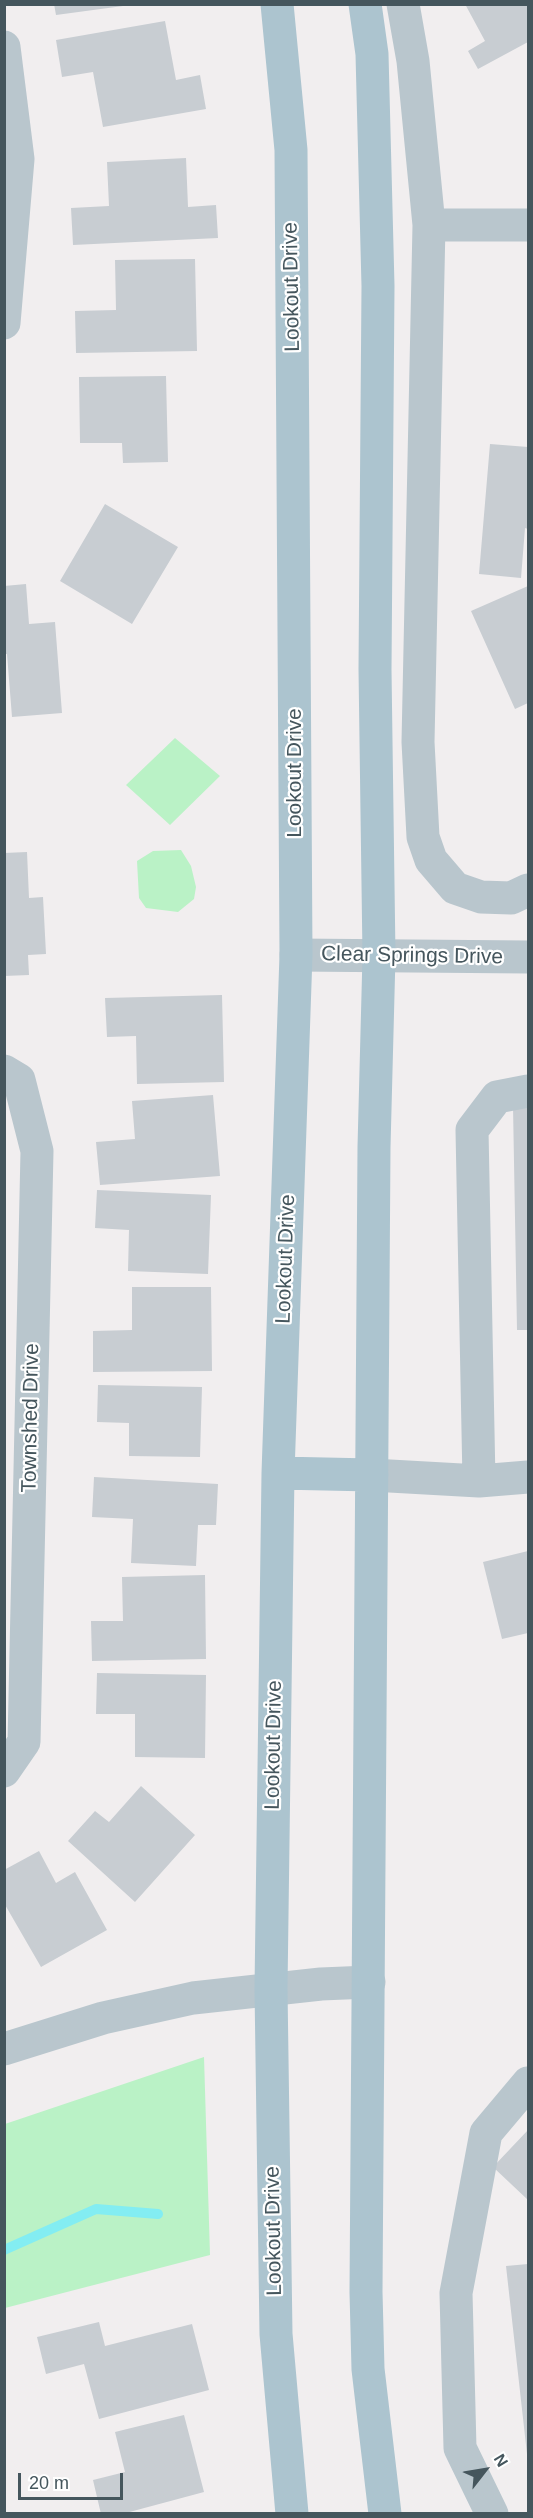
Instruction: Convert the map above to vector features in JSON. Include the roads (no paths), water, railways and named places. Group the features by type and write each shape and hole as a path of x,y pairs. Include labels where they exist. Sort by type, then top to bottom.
{"main road":[{"name":"Lookout Drive","path":"277,4 291,150 296,955 278,1473 271,1989 276,2334 292,2514"},
{"path":"365,4 372,54 378,274 375,669 380,956 374,1147 368,2347 377,2458 385,2514"},
{"path":"278,1473 372,1475"}],"street":[{"path":"404,4 413,61 429,225 418,742 423,837 431,860 456,888 481,897 511,898 528,890"},
{"path":"4,47 18,159 4,322"},
{"path":"429,225 528,225"},
{"name":"Clear Springs Drive","path":"296,955 528,957"},
{"name":"Townshed Drive","path":"4,1071 20,1080 37,1151 24,1742 4,1771"},
{"path":"479,1481 472,1130 497,1097 528,1091"},
{"path":"372,1475 479,1481 528,1477"},
{"path":"4,2049 103,2018 193,1998 271,1989 369,1982"},
{"path":"492,2514 460,2448 456,2293 486,2133 528,2083"}],"waterway":[{"path":"4,2250 96,2209 158,2214"}]}
